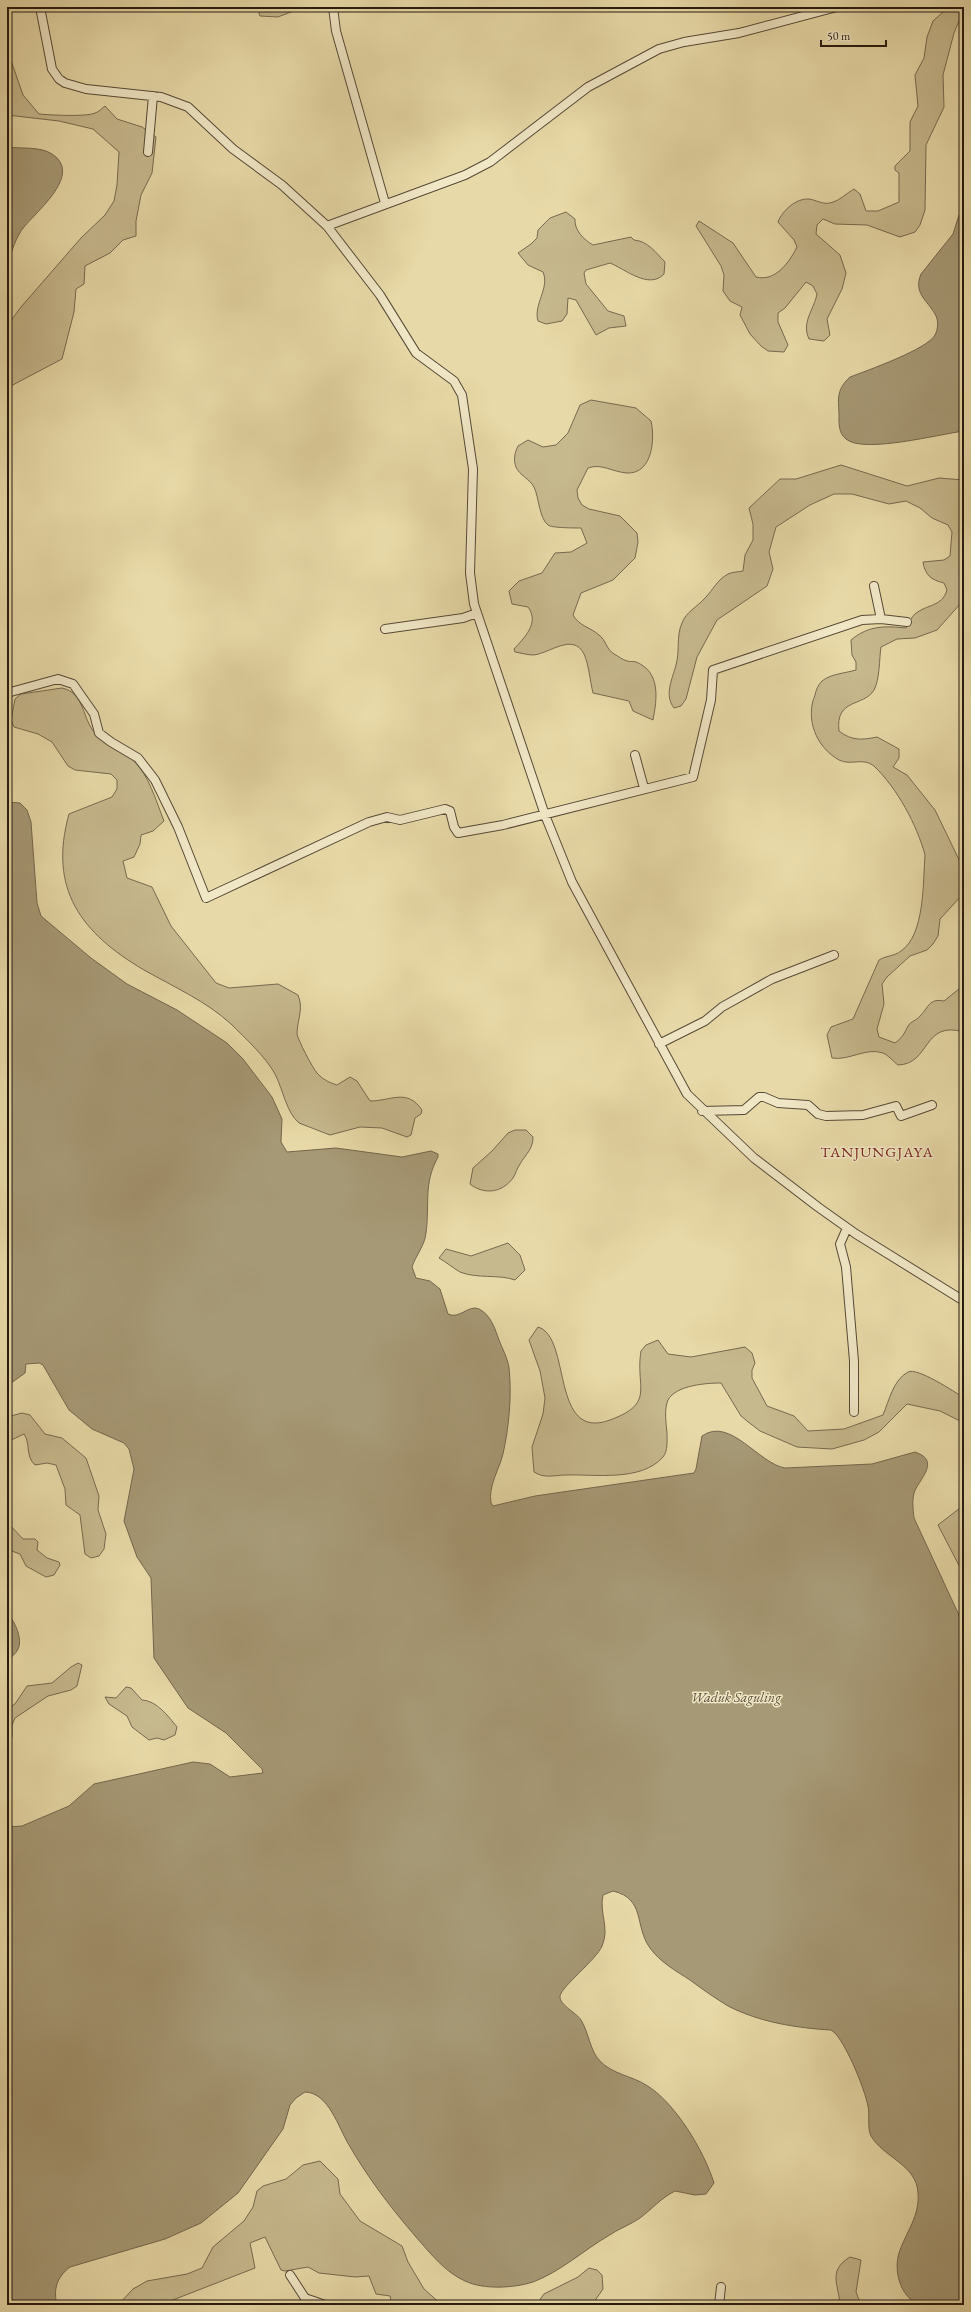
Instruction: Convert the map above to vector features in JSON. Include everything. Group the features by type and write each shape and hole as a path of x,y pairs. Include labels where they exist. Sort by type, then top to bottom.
{"street":[{"path":"40,7 52,69 59,79 65,83 86,89 153,96 182,103 188,107 233,149 282,185 327,226 380,295 416,353 454,381 462,395 474,476 470,587 477,613 545,815 572,882 659,1044 687,1094 702,1111 754,1158 847,1228 964,1301"},
{"path":"333,7 338,38 385,203"},
{"path":"327,226 385,203 443,185 490,162 588,87 659,49 684,42 739,33 838,7"},
{"path":"148,152 153,96"},
{"path":"874,586 881,619"},
{"path":"385,629 463,618 477,613"},
{"path":"7,693 58,679 73,684 94,714 99,733 138,758 155,780 178,827 206,898 369,822 387,817 400,820 445,809 450,811 454,828 458,833 545,815 644,788 665,786 693,777 711,700 713,670 862,620 881,619 907,622"},
{"path":"635,755 644,788"},
{"path":"659,1044 704,1021 722,1007 772,979 834,955"},
{"path":"702,1111 744,1110 759,1097 764,1097 778,1103 808,1105 818,1114 826,1116 863,1115 896,1106 901,1116 932,1105"},
{"path":"847,1228 840,1244 846,1267 854,1361 854,1412"},
{"path":"290,2275 304,2298 325,2305"},
{"path":"719,2305 721,2287"}],"shaded area":[{"path":"257,7 301,8 278,17 260,16"},
{"path":"942,7 964,7 964,9 954,33 943,75 944,107 926,145 925,210 920,225 915,232 900,237 867,225 835,224 823,219 817,225 816,234 840,255 846,273 842,289 827,319 830,335 824,341 809,339 806,327 817,294 813,286 806,282 785,308 778,313 778,322 788,345 784,352 768,351 750,334 740,315 742,307 730,301 723,291 724,275 721,266 696,226 699,221 733,243 756,277 763,278 769,277 781,270 786,265 797,247 794,240 778,222 786,210 795,203 804,199 809,199 830,203 838,200 854,189 860,194 866,211 878,211 899,202 899,173 895,170 895,166 910,151 910,122 918,106 915,75 924,58 927,37 933,21 943,12"},
{"path":"7,49 23,95 39,114 84,115 98,112 105,106 117,119 142,127 156,137 152,173 141,195 136,221 136,236 123,240 110,253 85,266 84,284 76,289 74,312 62,359 7,388 7,326 21,307 81,238 105,215 114,201 117,185 119,152 93,129 59,121 7,115"},
{"path":"566,212 575,219 576,227 580,234 593,245 631,237 634,240 648,245 665,262 664,274 651,280 637,277 610,263 586,270 584,273 586,284 608,311 624,316 626,326 609,328 596,335 576,300 568,298 567,314 562,321 546,324 538,321 537,315 545,278 543,272 528,265 518,253 537,238 538,230 550,218"},
{"path":"591,400 636,408 651,421 653,436 650,454 642,468 636,472 627,473 603,467 588,468 577,490 578,498 582,505 589,509 620,516 637,533 638,542 635,558 613,580 581,593 573,615 578,622 596,632 603,639 609,650 614,654 625,660 636,662 650,672 656,695 653,720 633,711 629,701 593,693 586,658 579,648 574,645 567,644 533,655 515,652 514,649 529,630 532,619 528,607 512,604 509,591 519,581 542,573 555,553 571,552 587,543 581,528 554,527 545,522 534,487 517,470 515,464 516,451 518,446 528,440 543,447 556,445 568,433 580,405"},
{"path":"841,465 907,486 939,478 964,480 964,560 961,603 937,630 915,638 897,639 881,647 878,675 874,690 864,699 851,704 846,708 841,713 839,720 839,731 848,737 867,739 877,737 899,749 899,758 893,767 907,775 935,810 964,870 963,894 940,919 938,936 933,944 927,950 910,956 887,977 882,984 884,1004 877,1029 879,1037 895,1043 903,1036 909,1025 919,1017 932,1002 939,1000 944,1001 964,985 964,1032 950,1030 941,1032 933,1037 916,1058 909,1063 898,1065 885,1054 877,1052 864,1053 845,1058 832,1058 827,1035 831,1027 853,1019 879,960 901,951 909,943 915,933 919,920 923,893 925,855 911,819 891,785 870,763 843,762 824,748 815,732 811,713 816,691 822,681 834,675 856,670 856,662 852,655 851,640 871,629 884,627 906,628 915,614 942,600 945,596 947,590 944,583 927,574 923,562 944,560 950,556 952,532 948,525 932,518 920,508 906,501 889,504 852,494 834,494 810,505 776,527 769,552 773,569 767,586 717,620 697,657 686,699 681,706 674,708 671,703 669,693 677,660 680,628 684,619 724,576 743,571 745,555 753,540 753,524 749,508 780,479 796,479"},
{"path":"62,688 75,695 95,733 104,741 129,756 139,766 152,789 164,821 153,831 141,835 140,844 134,857 123,861 127,878 152,887 171,926 216,983 229,988 278,984 298,995 300,1000 300,1010 297,1034 317,1073 326,1080 337,1085 350,1077 357,1081 370,1101 398,1097 410,1099 422,1110 421,1114 415,1118 411,1135 407,1137 382,1128 360,1127 330,1135 299,1123 291,1113 278,1080 271,1067 255,1048 231,1024 200,1001 122,956 103,941 87,924 75,906 67,887 63,865 64,841 69,814 112,797 117,789 117,780 111,774 75,770 68,766 52,742 38,734 14,727 11,720 15,699 21,694"},
{"path":"515,1130 526,1130 533,1137 533,1141 513,1178 504,1187 493,1191 475,1188 470,1184 473,1168 492,1151 508,1133"},
{"path":"508,1243 520,1255 525,1270 515,1280 460,1272 439,1258 446,1249 471,1256"},
{"path":"538,1327 548,1335 555,1349 564,1386 570,1403 578,1416 591,1423 610,1420 624,1414 633,1407 638,1400 640,1393 641,1351 646,1345 658,1340 668,1354 691,1357 745,1347 752,1353 755,1363 752,1370 752,1378 767,1406 794,1416 808,1431 844,1429 883,1415 895,1385 908,1372 913,1371 927,1376 964,1398 964,1423 940,1411 907,1404 879,1432 864,1440 832,1449 797,1447 760,1431 741,1416 721,1383 700,1384 678,1391 668,1400 666,1412 667,1442 665,1455 654,1465 643,1470 617,1475 542,1475 534,1472 532,1447 543,1414 545,1398 540,1371 529,1340"},
{"path":"22,1413 30,1415 45,1434 62,1438 86,1458 99,1496 98,1510 106,1534 104,1549 99,1556 91,1558 85,1554 80,1515 66,1505 65,1489 56,1465 47,1463 35,1465 30,1458 24,1434 7,1442 7,1417"},
{"path":"964,1505 964,1575 938,1525"},
{"path":"7,1522 23,1539 35,1539 38,1542 37,1550 47,1558 59,1562 60,1565 54,1575 46,1577 26,1566 20,1554 9,1550"},
{"path":"78,1663 82,1665 77,1686 71,1690 48,1696 15,1718 12,1725 12,1737 7,1743 7,1709 15,1704 27,1686 52,1683"},
{"path":"126,1687 131,1688 142,1700 153,1703 162,1710 177,1727 175,1735 164,1740 157,1738 149,1740 132,1727 127,1716 109,1704 105,1697 116,1698"},
{"path":"320,2161 338,2179 340,2194 360,2221 402,2246 408,2262 424,2289 442,2305 392,2305 390,2296 376,2294 369,2276 355,2277 319,2273 308,2267 285,2271 281,2270 265,2237 250,2243 255,2268 160,2305 118,2305 133,2289 147,2281 187,2274 202,2268 213,2247 244,2221 253,2207 257,2191 263,2186 286,2179 303,2165"},
{"path":"850,2257 861,2260 856,2292 861,2305 840,2305 836,2273 843,2262"},
{"path":"589,2268 597,2270 602,2275 603,2289 592,2305 536,2305 544,2294 578,2277"}],"water":[{"path":"7,147 47,151 60,162 63,172 60,182 47,202 24,227 16,239 7,263"},
{"path":"964,185 964,431 884,444 855,443 843,437 840,431 838,402 841,389 850,377 909,353 930,341 935,335 938,322 935,314 922,296 919,281 921,274 953,234 960,212"},
{"name":"Waduk Saguling","path":"7,802 20,803 27,810 31,822 37,903 41,916 91,958 127,984 177,1010 227,1043 243,1059 272,1097 282,1119 281,1142 287,1152 336,1148 402,1157 431,1151 438,1154 430,1176 425,1237 412,1267 416,1278 430,1281 440,1289 448,1314 456,1315 475,1308 487,1315 494,1327 507,1361 509,1368 510,1400 507,1433 503,1454 491,1490 490,1497 493,1506 535,1496 694,1473 702,1436 713,1431 723,1432 734,1436 775,1465 785,1468 872,1464 915,1452 927,1460 928,1466 914,1493 914,1518 964,1626 964,2305 914,2302 909,2298 901,2286 897,2266 898,2259 902,2245 915,2217 917,2209 918,2193 916,2183 906,2168 883,2150 871,2136 869,2129 868,2106 863,2089 855,2068 836,2034 831,2030 804,2028 765,2020 740,2012 723,2003 658,1958 645,1940 635,1907 630,1900 613,1891 603,1895 602,1908 605,1933 602,1946 599,1952 566,1986 560,1996 560,1999 565,2006 581,2020 594,2052 600,2061 610,2069 646,2085 657,2093 678,2115 696,2142 714,2183 706,2194 695,2195 675,2191 665,2197 644,2215 599,2242 553,2273 533,2282 508,2287 490,2287 473,2284 451,2273 422,2243 372,2181 356,2157 327,2104 313,2094 305,2092 296,2098 290,2105 283,2129 238,2193 201,2223 165,2239 70,2267 62,2275 57,2284 57,2305 7,2305 7,1827 22,1826 69,1806 94,1784 193,1762 210,1764 230,1777 263,1773 262,1769 226,1733 188,1708 154,1658 151,1578 137,1557 124,1521 134,1469 129,1449 124,1443 92,1429 69,1410 43,1365 39,1363 26,1364 25,1373 7,1386"},
{"path":"7,1614 15,1625 20,1641 17,1651 7,1661"}],"district":[{"name":"TANJUNGJAYA","path":"877,1151"}]}
